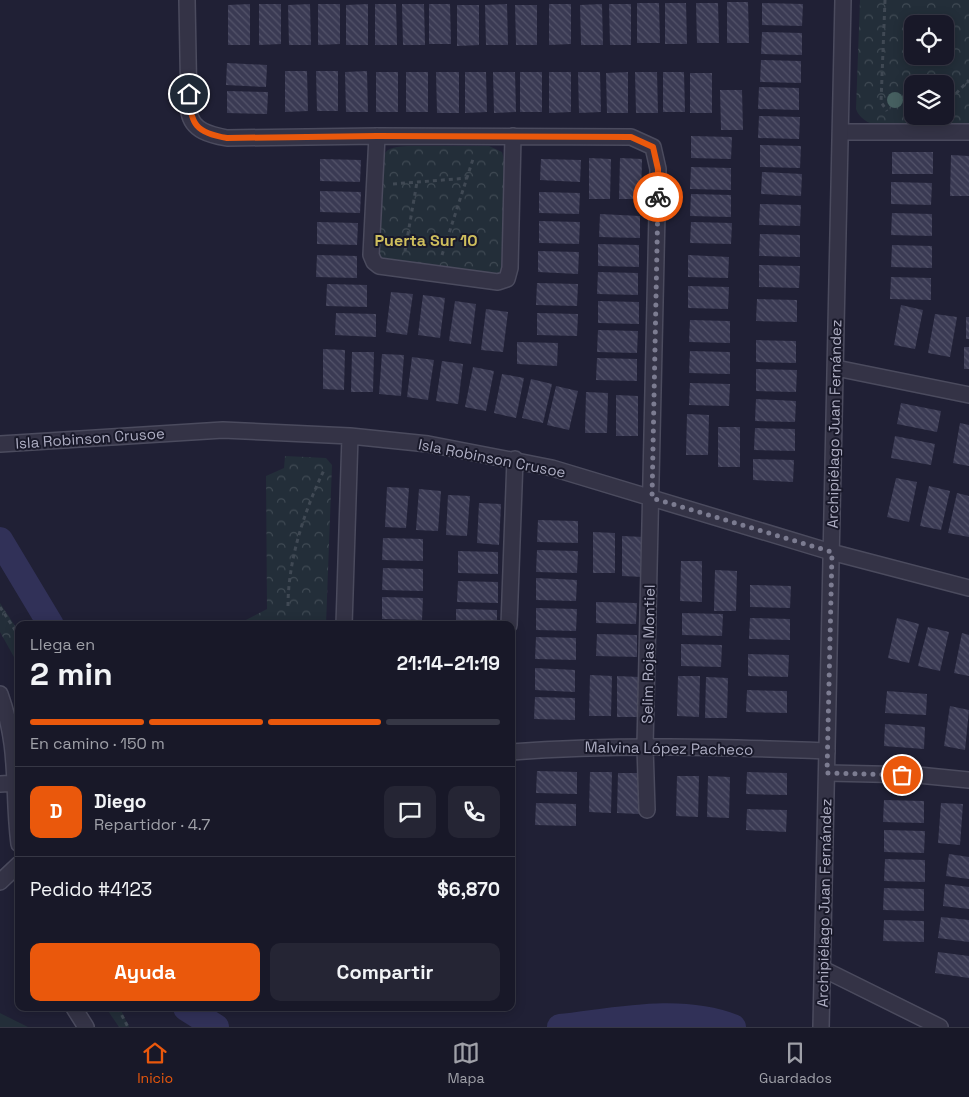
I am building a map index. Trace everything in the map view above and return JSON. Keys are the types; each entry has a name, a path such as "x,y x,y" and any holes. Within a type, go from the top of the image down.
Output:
{"street":[{"path":"187,0 190,112 193,121 203,131 227,138 377,136 513,136 509,275 504,281 498,282 379,266 372,258 377,136"},
{"name":"Archipiélago Juan Fernández","path":"821,1027 843,0"},
{"path":"841,132 969,132"},
{"name":"Selim Rojas Montiel","path":"513,136 631,137 653,147 658,169 645,746 647,810"},
{"path":"836,368 969,394"},
{"name":"Isla Robinson Crusoe","path":"0,444 223,430 350,436 428,444 515,459 561,470 832,552 969,588"},
{"path":"344,621 350,436"},
{"path":"509,621 515,459"},
{"path":"0,694 12,734 15,763"},
{"name":"Malvina López Pacheco","path":"515,752 571,747 645,746 827,751"},
{"path":"827,773 918,775 969,780"},
{"path":"0,784 15,783"},
{"path":"0,882 15,868"},
{"path":"823,969 940,1027"},
{"path":"76,1011 86,1027"}],"path":[{"path":"885,0 881,102 886,110 890,112"},
{"path":"954,96 969,80"},
{"path":"435,273 468,178 479,136"},
{"path":"375,186 468,178"},
{"path":"400,269 417,182"},
{"path":"288,606 290,571 309,505 326,468"},
{"path":"0,607 15,630"},
{"path":"120,1011 128,1027"}],"green space":[{"path":"860,0 969,0 969,125 877,126 864,120 856,109"},
{"path":"408,146 489,146 502,152 505,163 501,272 499,274 383,260 379,253 383,156 390,149"},
{"path":"285,456 326,458 332,465 326,621 244,621 267,609 266,476 284,468"},
{"path":"0,603 15,626 15,659 0,632"},
{"path":"108,1011 121,1011 129,1027 119,1027"},
{"path":"0,1013 28,1027 0,1027"}],"building":[{"path":"727,2 748,2 749,43 727,43"},
{"path":"637,3 659,3 660,43 637,43"},
{"path":"665,3 686,3 687,44 665,44"},
{"path":"696,3 718,3 719,43 697,43"},
{"path":"762,3 803,4 802,26 762,25"},
{"path":"250,4 250,45 228,45 228,5"},
{"path":"259,4 281,4 281,44 259,45"},
{"path":"310,4 311,45 289,45 288,5"},
{"path":"318,4 340,4 340,44 318,45"},
{"path":"368,4 368,45 346,45 346,5"},
{"path":"375,4 396,4 397,45 375,45"},
{"path":"402,4 424,4 425,45 403,45"},
{"path":"429,4 450,4 451,44 429,44"},
{"path":"507,4 508,45 486,45 485,5"},
{"path":"549,4 571,4 571,44 549,45"},
{"path":"602,4 603,45 581,45 580,5"},
{"path":"609,4 631,4 631,45 610,45"},
{"path":"457,5 479,5 479,45 457,46"},
{"path":"515,5 537,5 537,45 516,45"},
{"path":"762,32 802,33 802,55 761,54"},
{"path":"761,60 801,61 801,83 760,82"},
{"path":"227,63 267,65 266,87 226,85"},
{"path":"285,71 307,71 308,111 285,112"},
{"path":"316,71 338,71 338,111 317,111"},
{"path":"367,71 368,112 346,112 345,72"},
{"path":"376,72 398,72 398,112 376,112"},
{"path":"406,72 428,72 428,112 406,112"},
{"path":"436,72 459,72 459,113 437,113"},
{"path":"465,72 486,72 487,112 465,113"},
{"path":"493,72 515,72 516,112 494,113"},
{"path":"520,72 542,72 542,112 520,112"},
{"path":"549,72 571,72 571,112 549,113"},
{"path":"578,72 600,72 601,112 579,113"},
{"path":"628,72 628,113 607,113 606,73"},
{"path":"635,72 657,72 658,113 636,113"},
{"path":"663,72 684,72 685,112 663,112"},
{"path":"690,73 712,73 712,113 690,113"},
{"path":"759,87 799,88 799,110 758,109"},
{"path":"720,90 742,90 743,130 721,130"},
{"path":"227,91 268,92 267,114 227,113"},
{"path":"759,116 800,117 799,139 758,138"},
{"path":"691,136 732,137 731,159 691,158"},
{"path":"760,145 801,146 800,168 760,167"},
{"path":"892,152 933,152 933,174 892,174"},
{"path":"951,155 969,156 969,196 950,196"},
{"path":"589,158 611,159 610,199 589,199"},
{"path":"620,158 642,159 641,199 619,199"},
{"path":"320,159 361,160 360,182 320,181"},
{"path":"541,159 581,160 580,182 540,180"},
{"path":"691,167 731,168 731,190 690,189"},
{"path":"762,172 802,174 801,196 761,194"},
{"path":"891,182 932,183 931,205 891,204"},
{"path":"320,191 361,192 360,213 320,212"},
{"path":"539,192 580,193 579,214 539,213"},
{"path":"691,194 731,195 731,217 690,216"},
{"path":"760,204 801,205 800,226 759,225"},
{"path":"892,213 932,214 932,236 891,235"},
{"path":"600,214 640,216 640,238 599,237"},
{"path":"539,221 580,222 579,244 539,243"},
{"path":"317,222 358,223 357,245 317,244"},
{"path":"691,222 732,223 731,244 690,243"},
{"path":"760,234 800,235 800,257 759,256"},
{"path":"598,244 639,245 639,267 598,266"},
{"path":"892,245 932,246 932,268 891,267"},
{"path":"538,251 579,252 578,274 538,272"},
{"path":"317,255 357,256 357,278 316,277"},
{"path":"688,255 729,257 728,278 688,277"},
{"path":"759,265 800,266 799,288 759,287"},
{"path":"598,272 638,273 638,295 597,294"},
{"path":"891,277 931,278 931,300 890,299"},
{"path":"537,283 578,284 577,306 536,305"},
{"path":"327,284 367,285 367,307 326,306"},
{"path":"688,286 729,287 728,309 688,308"},
{"path":"391,292 413,294 407,335 386,332"},
{"path":"423,295 445,298 440,338 418,335"},
{"path":"757,299 797,300 797,322 756,321"},
{"path":"455,301 476,304 471,344 449,341"},
{"path":"598,301 639,302 639,324 598,323"},
{"path":"901,305 923,310 915,349 894,345"},
{"path":"486,309 508,312 503,352 481,350"},
{"path":"336,313 376,314 376,337 335,335"},
{"path":"537,313 578,314 577,336 537,335"},
{"path":"935,314 957,317 950,357 928,353"},
{"path":"966,317 969,317 969,339 966,339"},
{"path":"690,320 730,321 730,343 689,342"},
{"path":"598,330 638,331 637,353 597,352"},
{"path":"756,340 796,341 796,363 756,362"},
{"path":"517,342 558,343 557,366 517,364"},
{"path":"964,347 969,347 969,369 964,369"},
{"path":"323,349 345,350 344,390 323,389"},
{"path":"690,351 730,352 730,374 689,373"},
{"path":"352,352 374,352 373,392 351,392"},
{"path":"382,354 404,355 401,396 379,394"},
{"path":"412,357 434,360 428,400 407,397"},
{"path":"597,358 637,359 637,381 596,380"},
{"path":"442,361 463,364 458,404 436,401"},
{"path":"473,367 494,371 486,411 465,407"},
{"path":"756,369 797,370 796,392 756,391"},
{"path":"502,374 524,378 516,418 494,413"},
{"path":"531,379 552,384 543,423 522,418"},
{"path":"690,383 730,384 729,406 689,405"},
{"path":"556,386 578,391 569,430 547,425"},
{"path":"586,392 608,393 607,433 585,433"},
{"path":"616,395 638,396 638,436 616,436"},
{"path":"756,399 796,401 795,422 755,421"},
{"path":"901,403 941,411 937,432 897,424"},
{"path":"687,414 709,415 708,455 686,455"},
{"path":"960,423 969,425 969,466 953,463"},
{"path":"718,427 740,427 740,467 718,467"},
{"path":"755,428 795,429 795,451 754,450"},
{"path":"895,436 935,444 931,465 891,458"},
{"path":"753,459 794,460 793,482 753,480"},
{"path":"896,478 917,482 909,522 887,517"},
{"path":"929,486 950,491 941,530 920,526"},
{"path":"387,487 409,488 406,528 385,527"},
{"path":"419,489 441,491 438,531 416,530"},
{"path":"957,493 969,496 969,537 948,533"},
{"path":"448,495 470,496 467,536 446,535"},
{"path":"479,503 501,504 499,545 477,543"},
{"path":"538,520 578,521 578,543 537,542"},
{"path":"593,532 615,533 615,573 593,573"},
{"path":"622,536 644,537 643,577 622,576"},
{"path":"383,538 423,539 423,561 382,560"},
{"path":"537,550 578,551 577,573 536,572"},
{"path":"458,551 498,552 498,574 458,573"},
{"path":"681,561 702,561 702,602 680,601"},
{"path":"383,568 423,569 423,591 382,590"},
{"path":"715,570 737,571 736,611 714,611"},
{"path":"536,578 577,580 576,601 536,600"},
{"path":"458,581 498,582 498,603 457,602"},
{"path":"750,585 791,586 790,608 750,607"},
{"path":"382,597 423,598 422,620 382,619"},
{"path":"596,602 637,603 636,624 596,623"},
{"path":"536,608 577,609 576,631 536,630"},
{"path":"456,609 497,610 497,621 456,621"},
{"path":"682,613 723,614 722,636 682,635"},
{"path":"750,618 790,619 790,640 749,639"},
{"path":"897,618 919,624 909,663 888,658"},
{"path":"928,627 949,632 940,671 918,666"},
{"path":"962,633 969,635 969,676 954,673"},
{"path":"597,634 637,635 637,657 596,656"},
{"path":"536,637 576,638 576,660 535,659"},
{"path":"681,644 722,645 721,667 681,666"},
{"path":"748,654 789,655 788,677 748,676"},
{"path":"535,668 575,670 575,692 535,690"},
{"path":"590,675 612,676 611,716 589,716"},
{"path":"617,676 639,677 639,717 617,717"},
{"path":"678,676 700,676 699,717 677,716"},
{"path":"706,677 728,678 727,718 705,718"},
{"path":"747,690 787,691 787,713 746,712"},
{"path":"887,691 927,694 926,715 885,713"},
{"path":"535,697 575,698 575,720 534,719"},
{"path":"950,706 969,710 965,750 944,746"},
{"path":"885,724 925,727 924,749 884,746"},
{"path":"537,771 577,772 577,794 536,793"},
{"path":"590,772 612,772 611,813 589,812"},
{"path":"747,772 787,773 787,795 746,794"},
{"path":"618,773 640,773 639,814 617,813"},
{"path":"677,776 699,776 698,817 676,816"},
{"path":"708,776 730,777 729,818 707,817"},
{"path":"884,800 924,801 924,823 883,822"},
{"path":"536,803 576,804 576,826 535,825"},
{"path":"941,803 963,804 960,845 938,843"},
{"path":"747,809 787,810 786,832 746,830"},
{"path":"884,830 925,831 924,853 884,852"},
{"path":"949,854 969,857 969,879 946,876"},
{"path":"885,859 925,860 925,882 884,881"},
{"path":"945,884 969,887 969,909 943,906"},
{"path":"884,888 924,889 924,911 883,910"},
{"path":"941,917 969,920 969,942 938,938"},
{"path":"884,920 924,921 924,942 883,941"},
{"path":"938,952 969,956 969,978 935,973"}],"waterway":[{"path":"0,540 49,621"},
{"path":"191,1011 216,1027"},
{"path":"560,1027 669,1016 691,1017 733,1027"}],"way so far":[{"path":"658,197 652,498 832,552 827,773 902,775"}],"district":[{"name":"Puerta Sur 10","path":"426,240"}],"route":[{"path":"189,94 190,117 197,127 208,134 227,138 377,136 631,137 653,147 658,169 658,197"}]}
